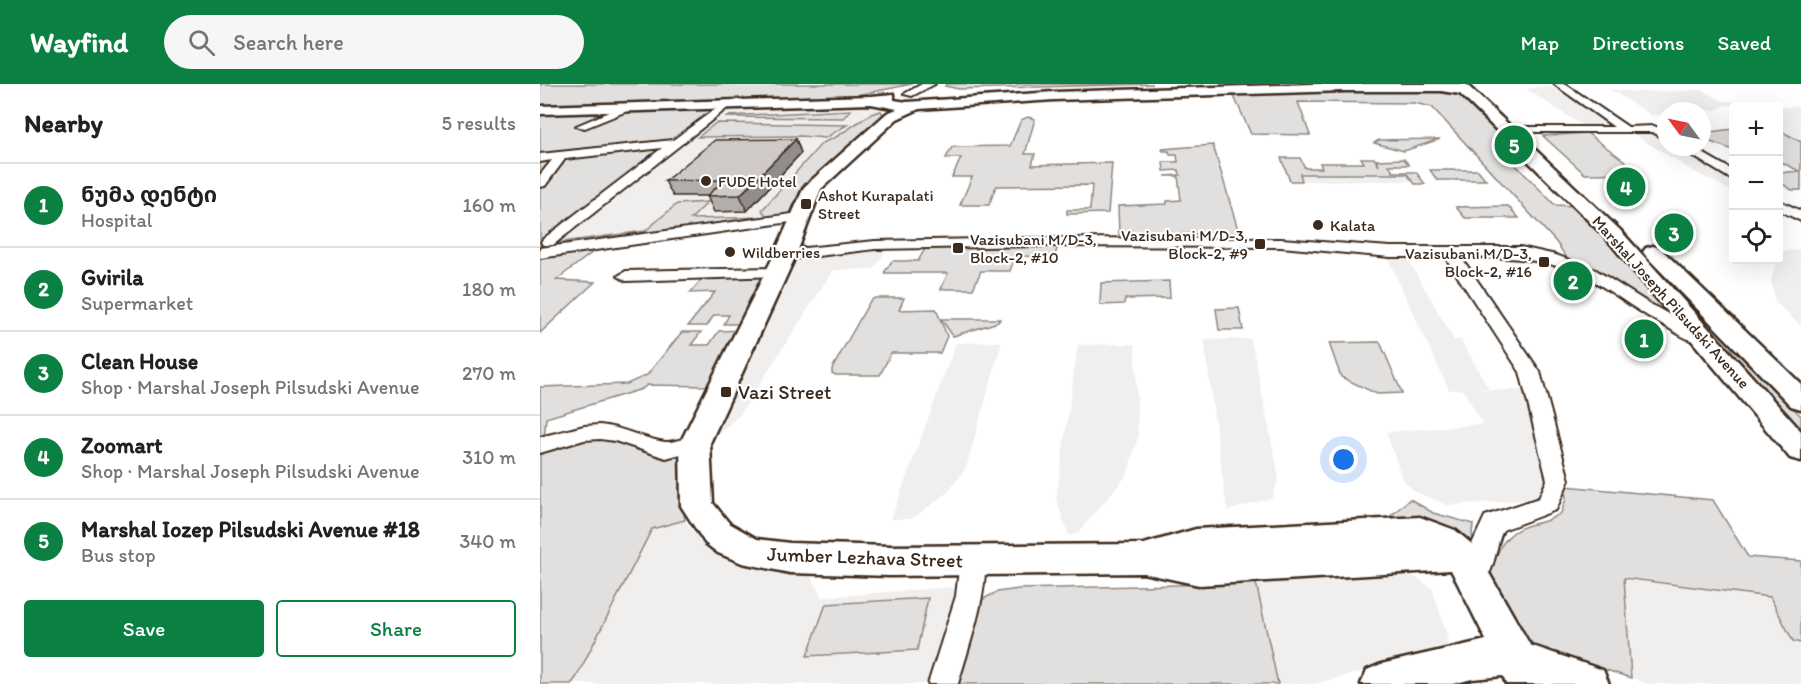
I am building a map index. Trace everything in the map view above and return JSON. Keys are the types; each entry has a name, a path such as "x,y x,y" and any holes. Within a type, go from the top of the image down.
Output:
{"street":[{"path":"540,110 1286,84"},
{"path":"913,98 1054,96 1367,84"},
{"path":"1559,84 1626,129"},
{"path":"1338,86 1465,86"},
{"name":"Marshal Joseph Pilsudski Avenue","path":"1465,86 1605,206 1801,400"},
{"name":"Jumber Lezhava Street","path":"913,98 813,187 780,264 695,443 697,506 717,533 746,550 790,558 973,560 1143,558 1199,570 1465,562"},
{"path":"544,247 726,104"},
{"path":"581,126 628,106"},
{"path":"1515,130 1657,131"},
{"name":"Marshal Joseph Pilsudski Avenue","path":"1515,130 1613,234 1801,450"},
{"path":"540,158 675,143"},
{"path":"540,183 562,155"},
{"path":"1699,156 1729,174"},
{"path":"1783,206 1801,217"},
{"path":"544,247 799,217"},
{"path":"626,276 780,264 875,245 1043,242 1281,243 1390,252 1520,252 1555,260 1596,276 1639,305 1705,340 1743,341"},
{"path":"1450,252 1530,372 1558,480 1548,504 1494,523 1482,548 1481,564 1465,562"},
{"path":"540,445 584,433 600,432 617,434 666,450 695,443"},
{"path":"943,684 969,596 973,560"},
{"path":"1465,562 1521,671"},
{"path":"1381,684 1472,660 1589,684"}],"shaded area":[{"path":"540,84 912,84 853,96 540,108"},
{"path":"947,84 1153,84 959,89 945,86"},
{"path":"1546,86 1554,88 1608,122 1605,127 1586,128 1526,89"},
{"path":"1432,89 1460,94 1510,142 1502,151 1555,205 1576,206 1617,246 1671,313 1664,314 1592,268 1567,258 1556,242 1432,107 1414,103 1298,102 1310,135 1251,134 1233,94"},
{"path":"1609,89 1635,92 1702,90 1724,101 1741,102 1729,102 1729,105 1711,110 1711,102 1657,102 1657,115 1651,115"},
{"path":"878,103 887,115 795,214 540,249 727,107"},
{"path":"1801,106 1801,142 1783,132 1783,107"},
{"path":"727,107 701,125 540,247 540,111"},
{"path":"851,110 843,118 725,117 727,116"},
{"path":"881,111 884,117 819,175 808,181 789,216 541,248 547,244 645,231 677,204 708,202 691,219 767,217 762,210 822,143 836,137 871,114"},
{"path":"1028,117 1035,119 1025,154 1035,154 1032,165 1112,163 1108,213 1067,214 1067,210 1090,210 1092,185 996,186 989,205 960,205 972,177 952,177 961,158 946,158 952,147 1010,146 1021,120"},
{"path":"716,123 847,125 825,138 801,136 698,137"},
{"path":"1729,130 1729,149 1711,142 1711,132"},
{"path":"1630,132 1657,134 1657,149"},
{"path":"1783,132 1801,142 1801,190 1792,190 1783,184 1783,173 1799,171 1783,163"},
{"path":"1587,133 1641,173 1585,174 1543,136"},
{"path":"1440,139 1404,151 1374,143 1379,140"},
{"path":"1213,145 1239,233 1119,235 1118,206 1167,204 1167,201 1181,200 1178,176 1165,176 1180,175 1179,170 1164,171 1163,162 1178,162 1177,155 1170,155 1169,151 1162,149"},
{"path":"1669,156 1694,156 1729,178 1729,190"},
{"path":"1281,158 1300,158 1305,168 1322,168 1320,163 1364,163 1361,158 1374,158 1379,166 1377,160 1404,159 1409,165 1389,165 1393,172 1416,172 1425,184 1415,184 1407,174 1300,174 1302,181 1290,181"},
{"path":"1430,170 1478,170 1486,180 1437,180"},
{"path":"1299,174 1407,174 1412,181 1302,181"},
{"path":"1508,206 1519,218 1465,218 1456,207"},
{"path":"601,246 556,280 595,282 540,333 540,256"},
{"path":"888,247 874,269 833,270 740,415 715,436 701,439 788,267 812,256"},
{"path":"926,247 1058,247 1054,257 1015,256 1010,271 981,271 973,289 941,289 948,273 884,273 892,261 918,261"},
{"path":"1801,250 1801,326 1775,302 1771,280 1775,264 1783,264 1783,251"},
{"path":"1388,259 1408,259 1454,340 1461,340 1489,389 1470,390 1529,390 1547,499 1447,505 1416,492 1403,480 1386,432 1483,424 1463,390 1449,390"},
{"path":"767,277 743,324 724,324 729,315 714,315 707,326 688,326 715,292 690,293 702,279"},
{"path":"1169,281 1170,298 1125,299 1124,304 1100,305 1101,283"},
{"path":"875,298 904,298 899,310 936,309 947,336 940,353 891,353 880,375 836,375 832,373 832,369 870,301"},
{"path":"1239,308 1243,330 1219,330 1216,309"},
{"path":"941,319 1000,319 998,322 953,336"},
{"path":"742,330 711,386 647,385 642,389 546,418 544,440 540,441 540,387 627,384 647,375 682,332 701,332 691,345 709,345 719,331"},
{"path":"1251,339 1279,478 1272,498 1227,511 1204,340"},
{"path":"1002,342 966,468 948,492 912,519 891,519 956,343"},
{"path":"1380,342 1402,393 1377,394 1341,377 1329,343"},
{"path":"1135,344 1138,437 1127,475 1077,534 1069,536 1056,498 1078,345"},
{"path":"1727,349 1735,349 1801,416 1801,434"},
{"path":"592,438 616,439 643,451 673,453 684,460 681,495 685,520 652,529 571,684 540,684 540,451"},
{"path":"1565,486 1713,500 1748,557 1801,561 1801,643 1793,641 1770,597 1624,578 1631,678 1543,650 1519,634 1489,580 1497,553 1512,533 1561,513 1566,499"},
{"path":"1410,499 1433,513 1473,524 1472,534 1475,548 1386,520"},
{"path":"685,520 706,548 721,555 807,570 822,597 951,587 958,593 936,684 571,684 652,529"},
{"path":"1410,574 1432,588 1448,638 1446,651 1313,684 1278,684 1256,583"},
{"path":"1623,578 1770,597 1793,641 1801,643 1801,684 1648,684 1631,678"},
{"path":"1256,583 1278,684 952,684 981,600 997,592 1019,589"},
{"path":"928,598 917,650 807,656 826,604"}],"building":[{"path":"796,139 740,195 707,196 724,180 665,181 715,140"}],"place":[{"name":"Marshal Iozep Pilsudski Avenue #18","path":"1514,145"},
{"name":"FUDE Hotel","path":"706,181"},
{"name":"Zoomart","path":"1626,187"},
{"name":"Ashot Kurapalati Street","path":"806,204"},
{"name":"Kalata","path":"1318,225"},
{"name":"Clean House","path":"1674,233"},
{"name":"Vazisubani M/D-3, Block-2, #9","path":"1260,244"},
{"name":"Vazisubani M/D-3, Block-2, #10","path":"958,248"},
{"name":"Wildberries","path":"730,252"},
{"name":"Vazisubani M/D-3, Block-2, #16","path":"1544,262"},
{"name":"Gvirila","path":"1573,281"},
{"name":"ნუმა დენტი","path":"1644,339"},
{"name":"Vazi Street","path":"726,392"}]}
